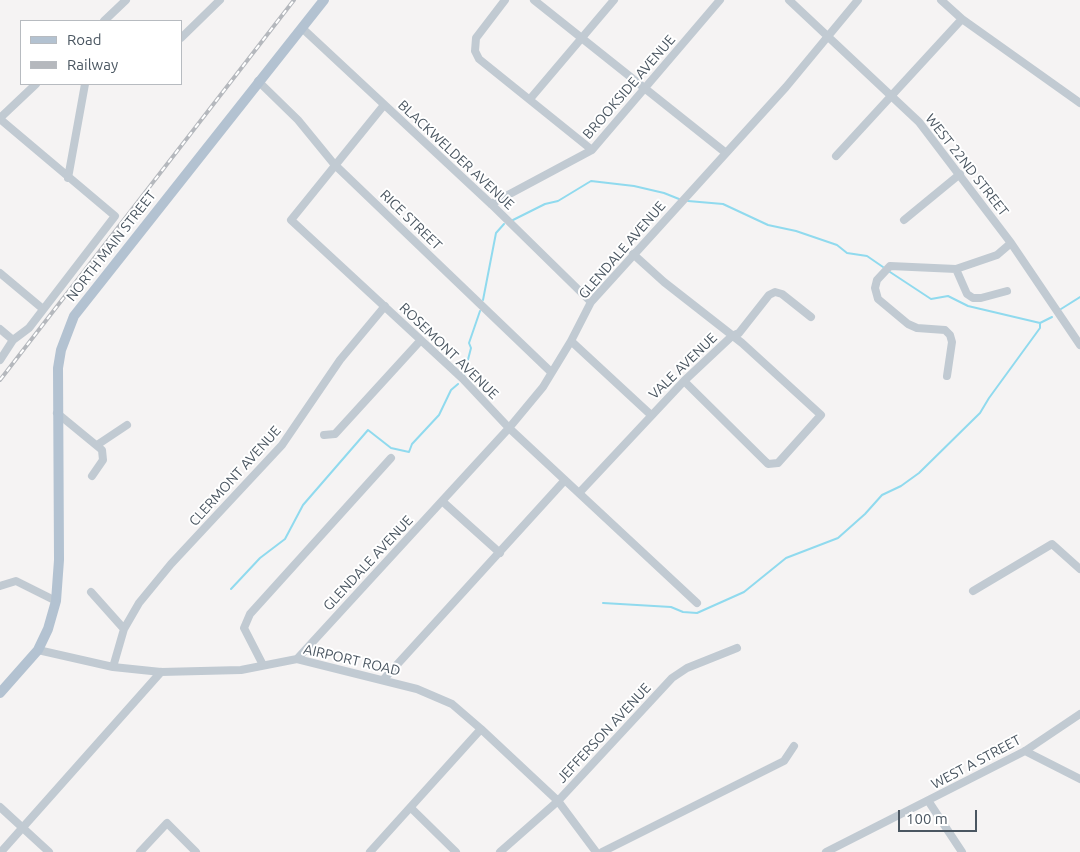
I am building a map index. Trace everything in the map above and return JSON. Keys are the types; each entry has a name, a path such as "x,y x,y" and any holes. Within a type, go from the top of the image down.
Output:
{"main road":[{"name":"NORTH MAIN STREET","path":"0,693 38,650 48,629 56,601 59,560 58,368 61,350 74,316 324,0"}],"street":[{"path":"107,19 126,0"},
{"path":"182,37 221,0"},
{"path":"505,0 476,38 475,51 479,59 592,150"},
{"path":"534,0 726,154"},
{"path":"530,99 614,0"},
{"name":"BROOKSIDE AVENUE","path":"491,204 592,150 720,0"},
{"name":"WEST 22ND STREET","path":"789,0 919,122 1011,244 1080,345"},
{"name":"GLENDALE AVENUE","path":"297,659 509,428 543,387 571,341 590,302 726,154 858,0"},
{"path":"941,0 962,19 1080,103"},
{"path":"836,156 962,19"},
{"name":"BLACKWELDER AVENUE","path":"302,28 491,204 590,302"},
{"name":"RICE STREET","path":"258,82 298,120 334,164 551,372"},
{"path":"0,360 13,340 28,328 115,216 68,178 0,118 35,85"},
{"path":"68,178 85,85"},
{"name":"ROSEMONT AVENUE","path":"384,104 291,220 463,379 509,428 580,492 697,603"},
{"path":"904,220 960,174"},
{"path":"947,376 952,342 946,330 917,328 908,324 878,299 875,288 877,280 890,266 956,269 996,254 1011,244"},
{"path":"634,254 782,378 821,415 778,464 768,464 684,381"},
{"path":"956,269 967,294 973,298 981,298 1007,291"},
{"path":"0,273 43,309"},
{"name":"VALE AVENUE","path":"580,492 684,381 732,336 739,333 769,295 775,292 810,317"},
{"name":"CLERMONT AVENUE","path":"113,667 124,630 148,592 282,445 340,360 385,306"},
{"path":"0,329 13,340"},
{"path":"324,435 335,434 420,341"},
{"path":"571,341 651,415"},
{"path":"57,413 102,450 104,455 92,476"},
{"path":"96,445 127,425"},
{"path":"263,665 244,628 250,614 391,458"},
{"path":"383,680 565,480"},
{"path":"442,501 500,553"},
{"path":"973,592 1052,544 1080,569"},
{"path":"0,586 16,581 56,601"},
{"path":"91,592 124,630"},
{"name":"JEFFERSON AVENUE","path":"500,852 558,801 672,678 687,668 737,648"},
{"name":"AIRPORT ROAD","path":"38,650 113,667 162,672 241,670 297,659 417,689 452,704 482,729 558,801 596,852"},
{"path":"1,852 162,672"},
{"name":"WEST A STREET","path":"826,852 929,802 1025,751 1080,714"},
{"path":"370,852 482,729"},
{"path":"602,852 784,761 794,746"},
{"path":"1025,751 1080,779"},
{"path":"929,802 962,852"},
{"path":"0,807 49,852"},
{"path":"410,808 456,852"},
{"path":"140,852 167,823 196,852"}],"waterway":[{"path":"513,220 545,204 558,201 591,181 634,186 664,193 679,199"},
{"path":"688,201 723,204 768,225 796,231 837,245 847,253 867,256 883,267"},
{"path":"483,300 496,233 504,224"},
{"path":"890,272 931,299 948,296 968,306 1040,323 1052,317"},
{"path":"1061,309 1080,297"},
{"path":"464,375 471,348 469,343 480,311"},
{"path":"603,603 671,607 683,612 697,613 744,592 786,558 838,538 865,514 882,495 901,486 919,473 980,413 1040,328 1040,323"},
{"path":"231,589 260,558 285,539 303,505 368,430 391,448 409,452 412,444 439,415 451,390 458,384"}],"railway":[{"path":"0,380 294,0"}]}
